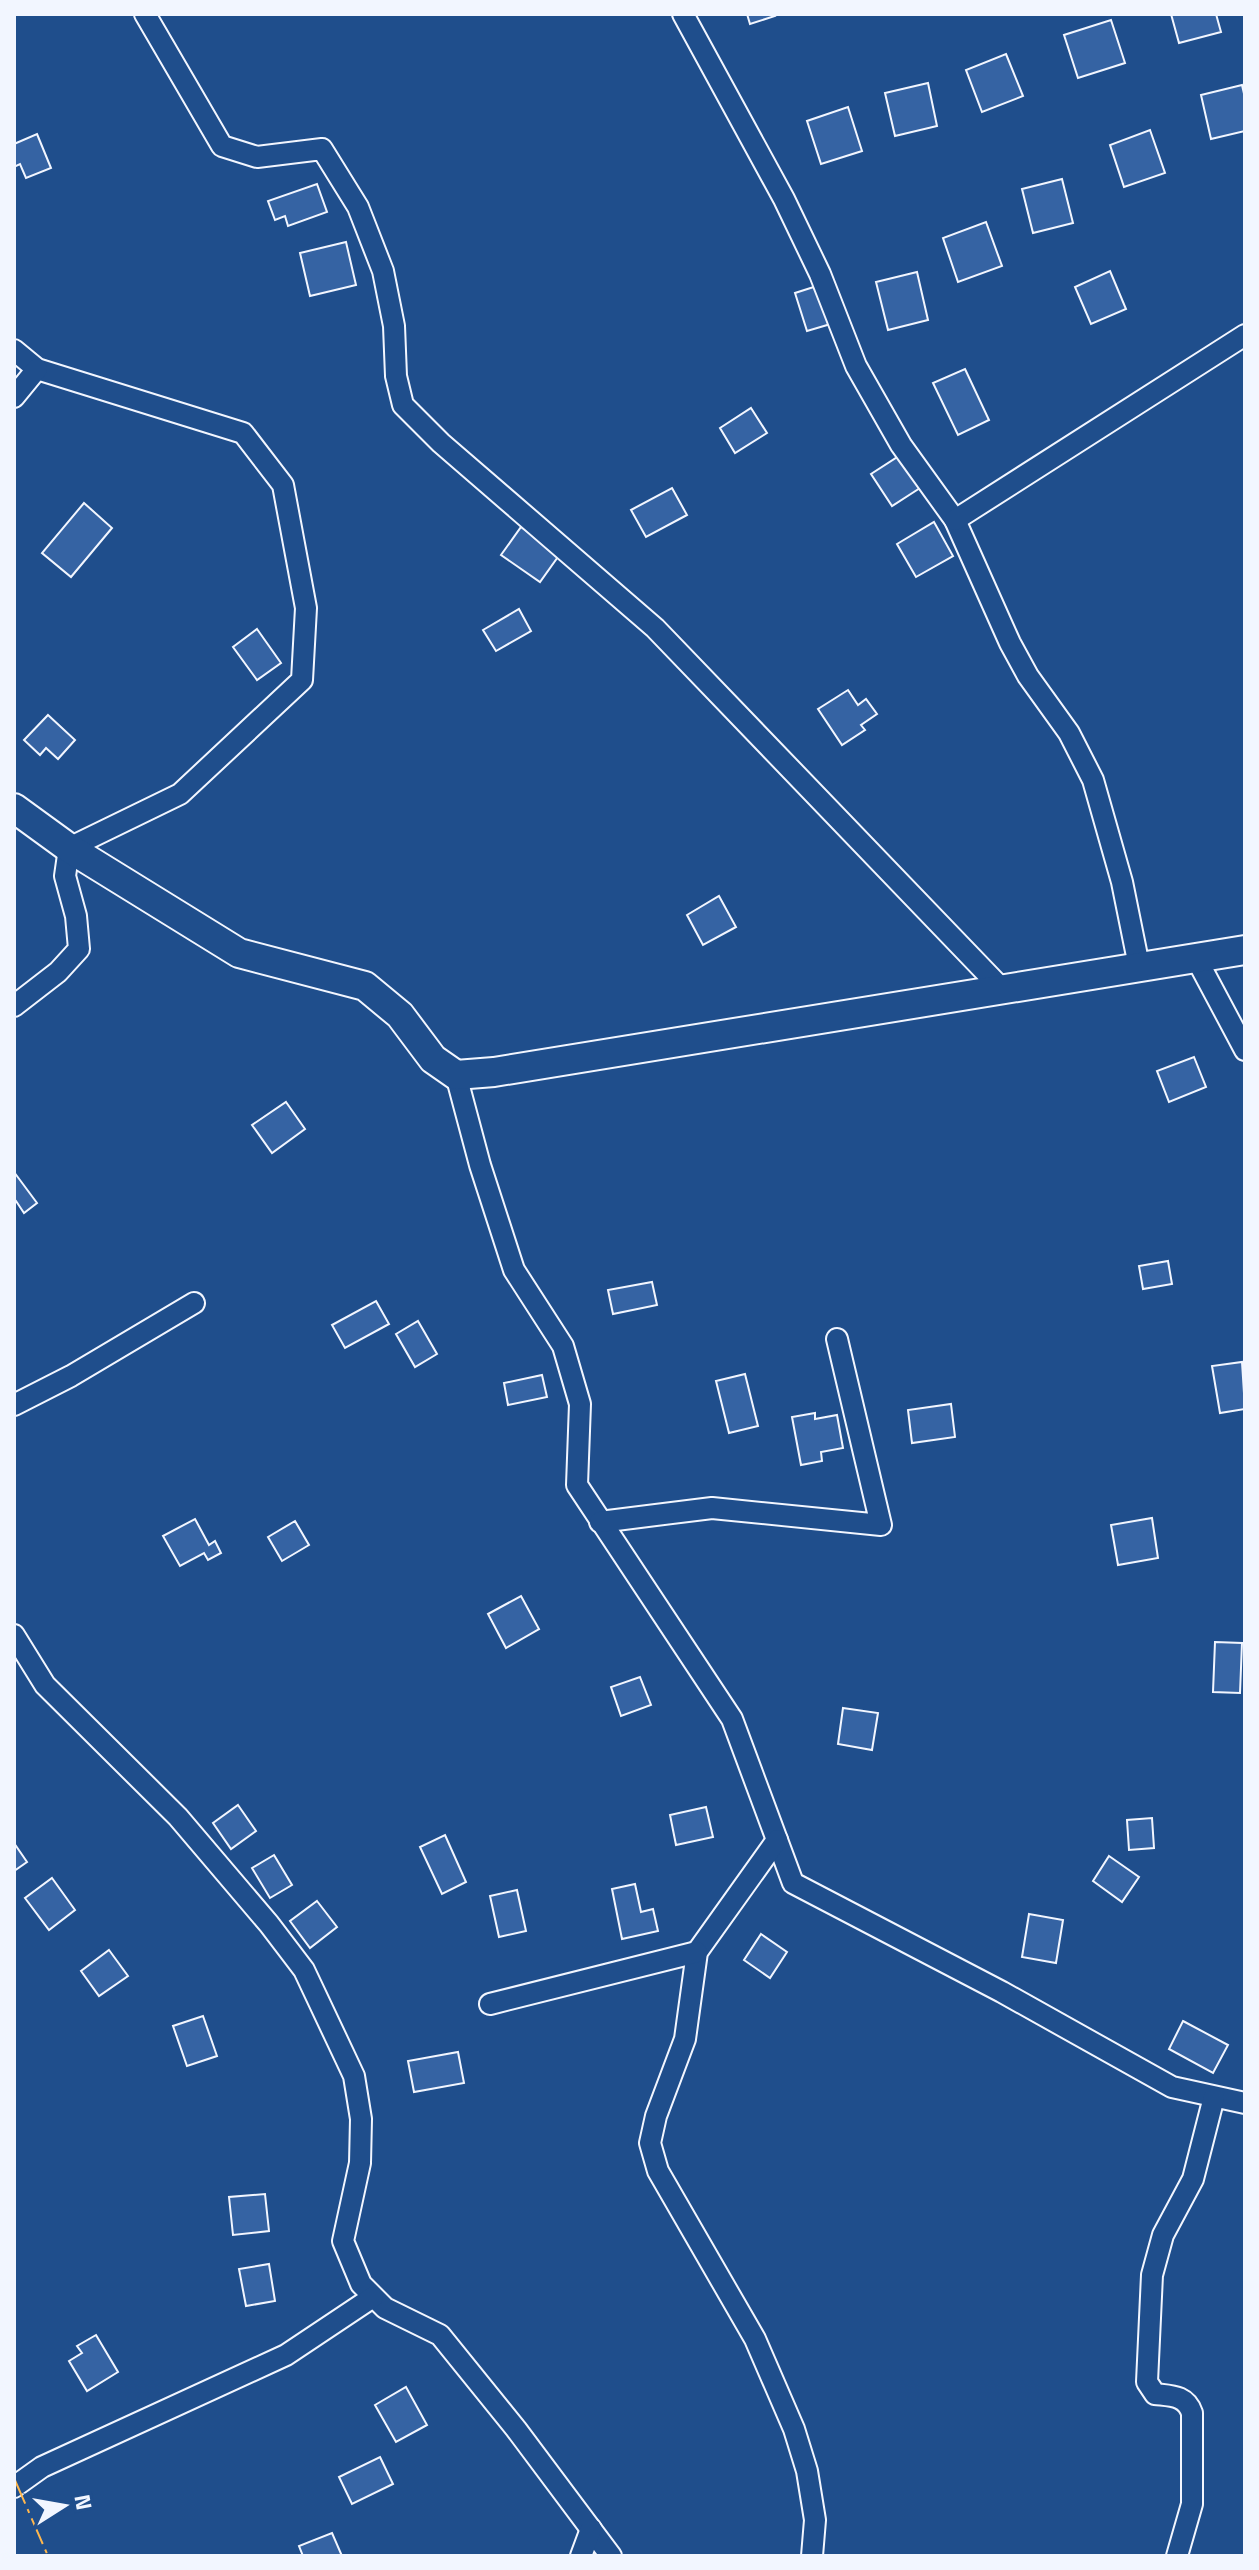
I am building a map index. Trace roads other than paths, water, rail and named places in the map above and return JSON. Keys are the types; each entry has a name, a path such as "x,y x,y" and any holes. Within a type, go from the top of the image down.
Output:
{"street":[{"path":"145,14 222,146 257,157 322,149 358,207 383,271 394,326 396,376 403,405 441,443 655,628 1001,988"},
{"path":"683,14 784,199 820,274 856,366 901,445 955,520 1010,643 1028,676 1069,733 1093,780 1122,882 1139,966"},
{"path":"955,520 1245,335"},
{"path":"14,350 37,369 243,433 283,485 306,608 302,680 180,794 69,848"},
{"path":"14,397 37,369"},
{"path":"14,808 69,848 239,953 365,986 400,1015 433,1059 456,1075 494,1072 1245,950"},
{"path":"14,1006 58,972 79,949 76,916 65,876 69,848"},
{"path":"1196,958 1245,1050"},
{"path":"456,1075 480,1165 514,1270 563,1346 580,1404 577,1485 732,1719 793,1883 1002,1992 1172,2087 1245,2103"},
{"path":"14,1405 71,1376 194,1303"},
{"path":"600,1522 712,1508 881,1525 837,1339"},
{"path":"14,1635 45,1685 178,1817 304,1970 354,2076 361,2119 360,2163 343,2241 361,2284 385,2308 440,2335 611,2556"},
{"path":"777,1840 697,1952 685,2039 656,2116 650,2143 658,2171 755,2339 794,2429 807,2471 815,2520 812,2556"},
{"path":"490,2004 697,1952"},
{"path":"1177,2556 1192,2504 1192,2413 1186,2401 1155,2394 1147,2382 1152,2275 1163,2235 1193,2179 1214,2097"},
{"path":"14,2487 42,2467 286,2355 373,2297"},
{"path":"581,2556 591,2529"}]}
